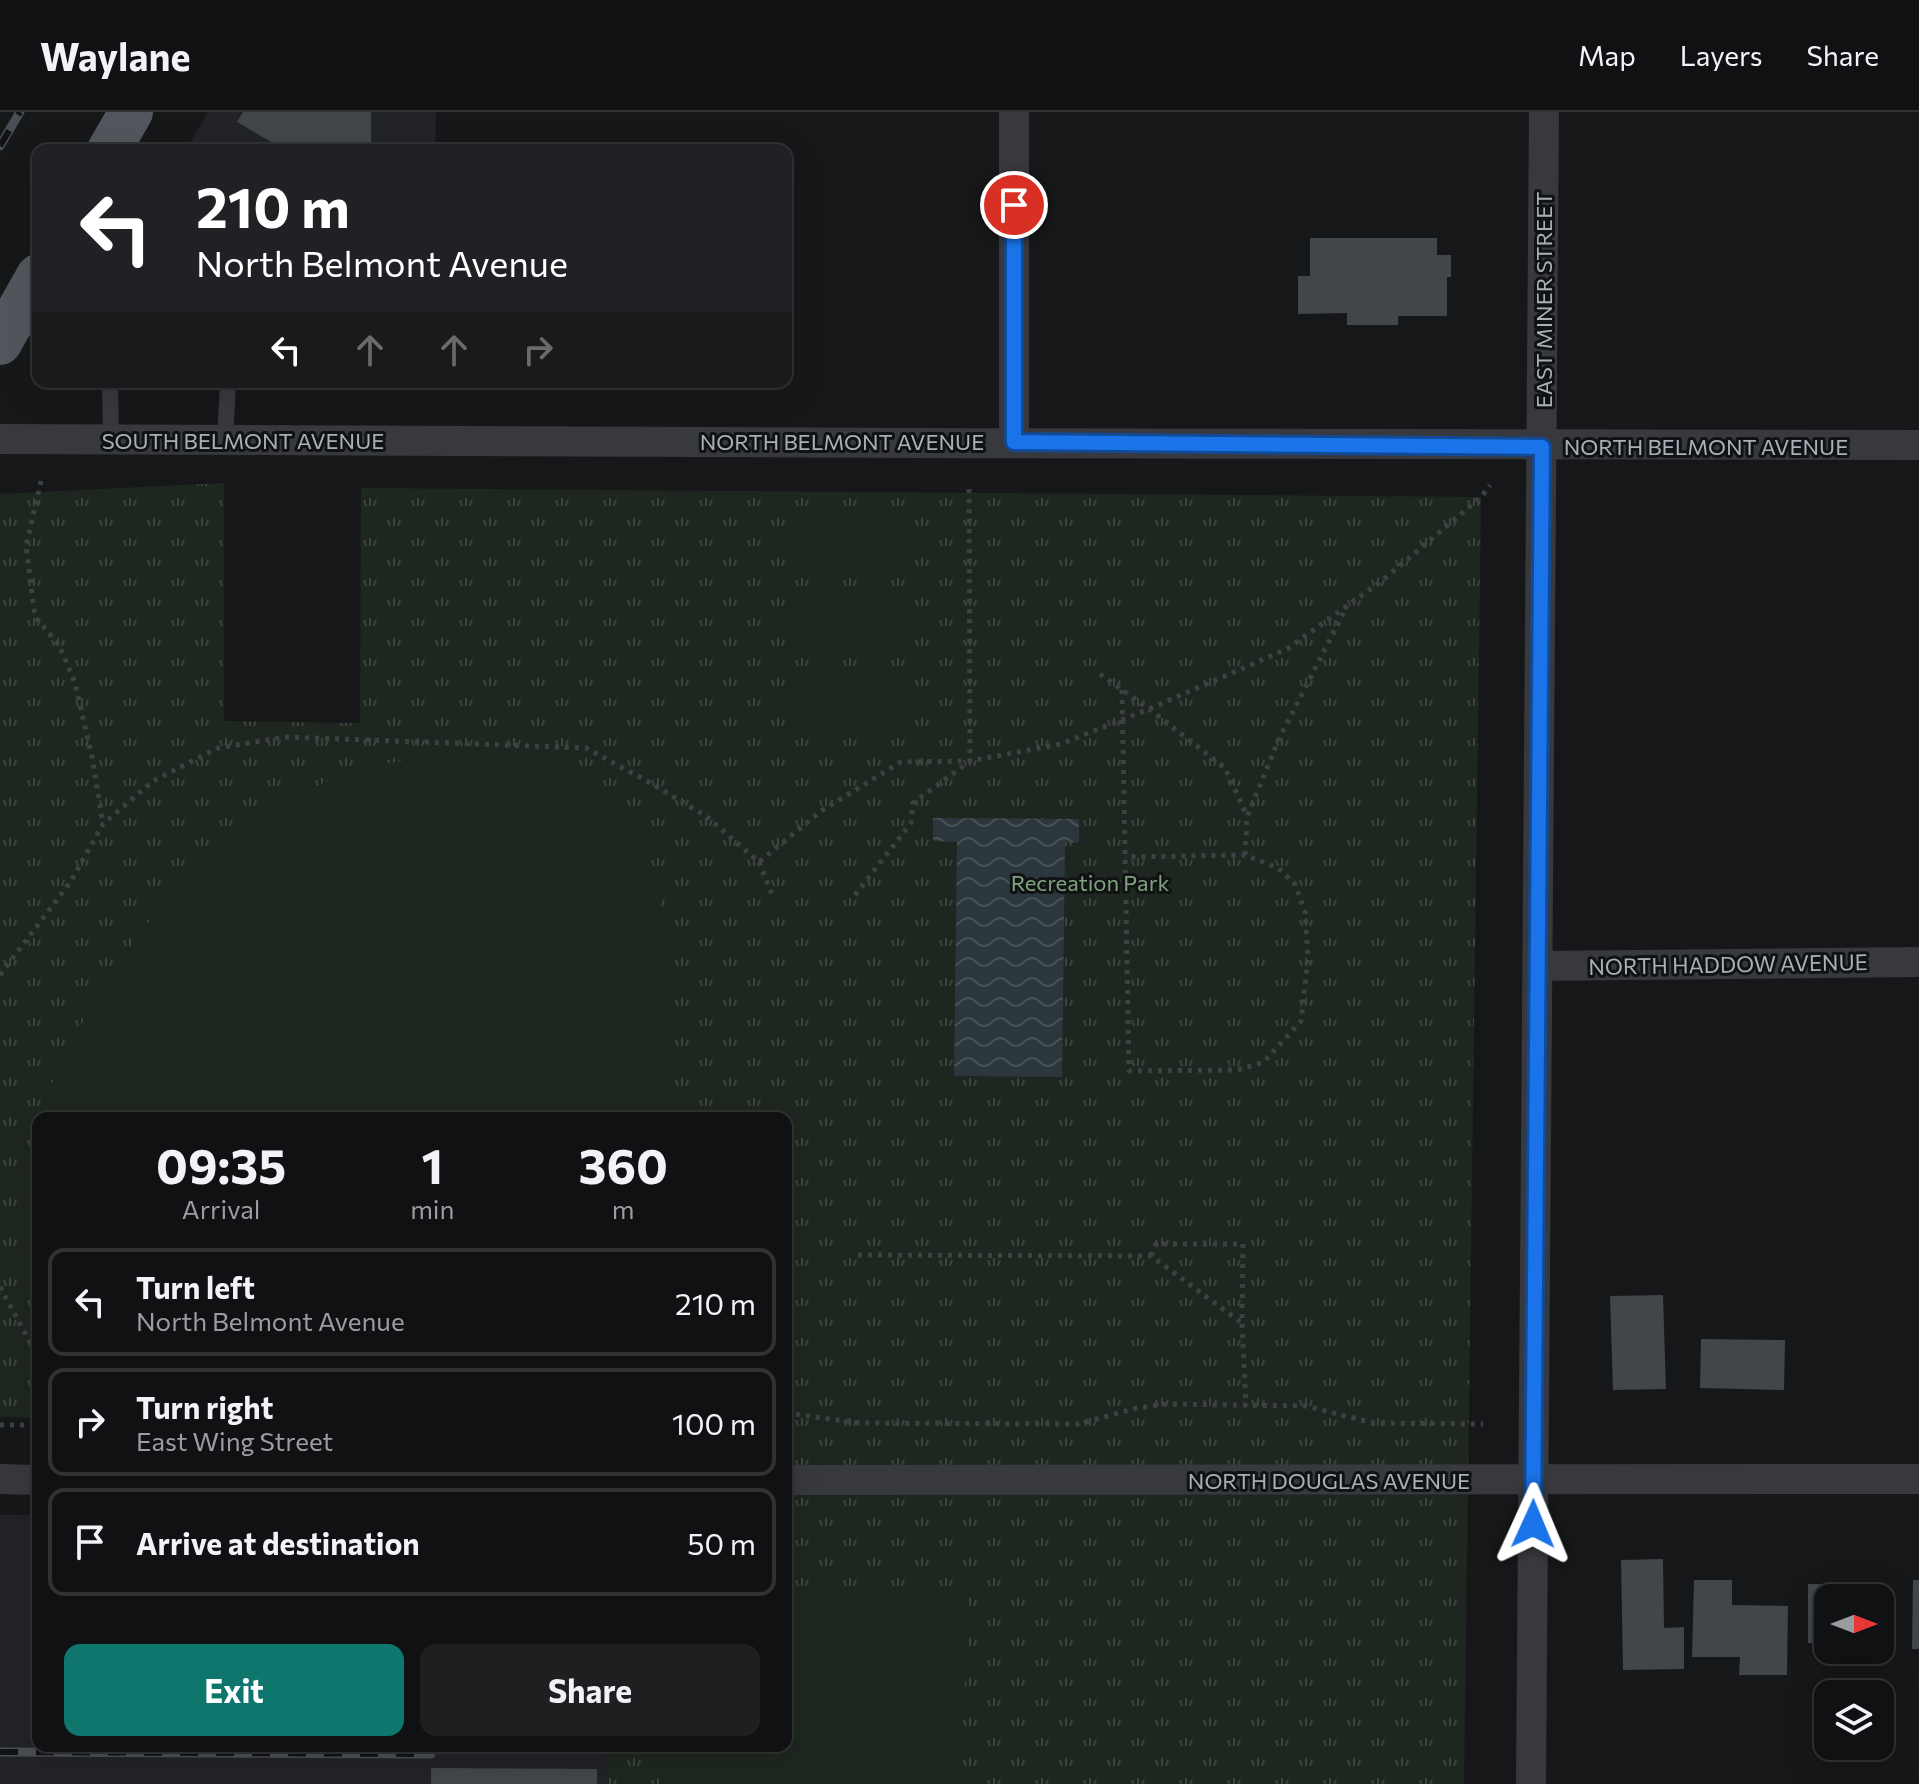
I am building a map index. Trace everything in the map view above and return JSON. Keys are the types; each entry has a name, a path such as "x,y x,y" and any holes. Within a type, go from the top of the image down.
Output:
{"main road":[{"path":"112,144 131,112"},
{"path":"0,343 32,287"}],"street":[{"path":"1014,112 1014,442"},
{"name":"EAST MINER STREET","path":"1531,1784 1544,112"},
{"name":"SOUTH BELMONT AVENUE","path":"0,439 486,440"},
{"name":"NORTH BELMONT AVENUE","path":"486,440 1542,447 1919,445"},
{"name":"NORTH HADDOW AVENUE","path":"1538,966 1919,962"},
{"path":"0,1479 32,1480"},
{"name":"NORTH DOUGLAS AVENUE","path":"792,1480 1919,1479"}],"lane":[{"path":"110,388 111,440"},
{"path":"225,440 228,388"}],"path":[{"path":"41,481 26,546 35,617 59,645 75,683 103,824"},
{"path":"969,484 970,761"},
{"path":"759,862 821,811 901,762 970,761 1061,744 1287,649 1383,580 1481,497 1490,485"},
{"path":"1245,855 1247,817 1279,739 1347,605"},
{"path":"1100,674 1225,768 1247,817"},
{"path":"1122,690 1123,719 1125,857 1129,1071 1237,1070 1264,1062 1301,1021 1308,957 1305,912 1295,884 1278,868 1245,855 1125,857"},
{"path":"0,975 71,881 103,824 153,781 218,748 285,737 586,748 706,816 759,862 773,897"},
{"path":"855,895 911,823 913,803 970,761"},
{"path":"1151,1256 1156,1244 1243,1244 1242,1323 1246,1406"},
{"path":"858,1255 1151,1256 1242,1323"},
{"path":"0,1287 32,1346"},
{"path":"792,1414 860,1423 1078,1424 1137,1408 1166,1404 1306,1406 1373,1423 1483,1424"},
{"path":"0,1425 32,1425"}],"shaded area":[{"path":"208,112 436,112 435,144 189,144"},
{"path":"0,1515 32,1515 32,1752 608,1752 607,1784 0,1784"}],"green space":[{"name":"Recreation Park","path":"224,483 224,721 360,723 361,488 1481,497 1464,1784 607,1784 608,1752 792,1752 792,1112 32,1112 32,1418 0,1417 0,494"},
{"path":"791,517 915,518 915,576 791,574"},
{"path":"791,592 915,594 914,651 790,650"},
{"path":"790,668 914,670 913,727 789,726"},
{"path":"460,751 549,758 630,809 657,880 673,1000 668,1112 43,1112 53,1081 97,993 147,924 246,821 350,770"},
{"path":"32,1146 32,1271 21,1252 23,1173"},
{"path":"969,1587 961,1768 952,1784 659,1784 659,1752 792,1752 792,1589"}],"water":[{"path":"933,818 1079,819 1079,842 1065,843 1062,1077 954,1076 957,842 933,841"}],"building":[{"path":"243,112 371,112 371,143 275,144 237,122"},
{"path":"1310,238 1437,238 1437,255 1451,255 1451,277 1447,277 1447,316 1398,316 1398,325 1347,325 1347,313 1298,314 1298,276 1310,276"},
{"path":"1663,1295 1666,1389 1613,1390 1610,1296"},
{"path":"1701,1339 1785,1340 1784,1390 1700,1388"},
{"path":"1663,1559 1664,1628 1684,1627 1684,1669 1623,1670 1621,1560"},
{"path":"1694,1580 1732,1580 1732,1605 1788,1606 1787,1675 1739,1675 1740,1657 1692,1657"},
{"path":"1913,1580 1919,1580 1919,1649 1912,1649"},
{"path":"1808,1584 1814,1584 1814,1643 1808,1643"},
{"path":"431,1768 597,1769 597,1784 431,1784"}],"railway":[{"path":"0,146 20,112"},
{"path":"0,1752 431,1754"}],"route":[{"path":"1014,205 1014,442 1542,447 1533,1524"}]}
